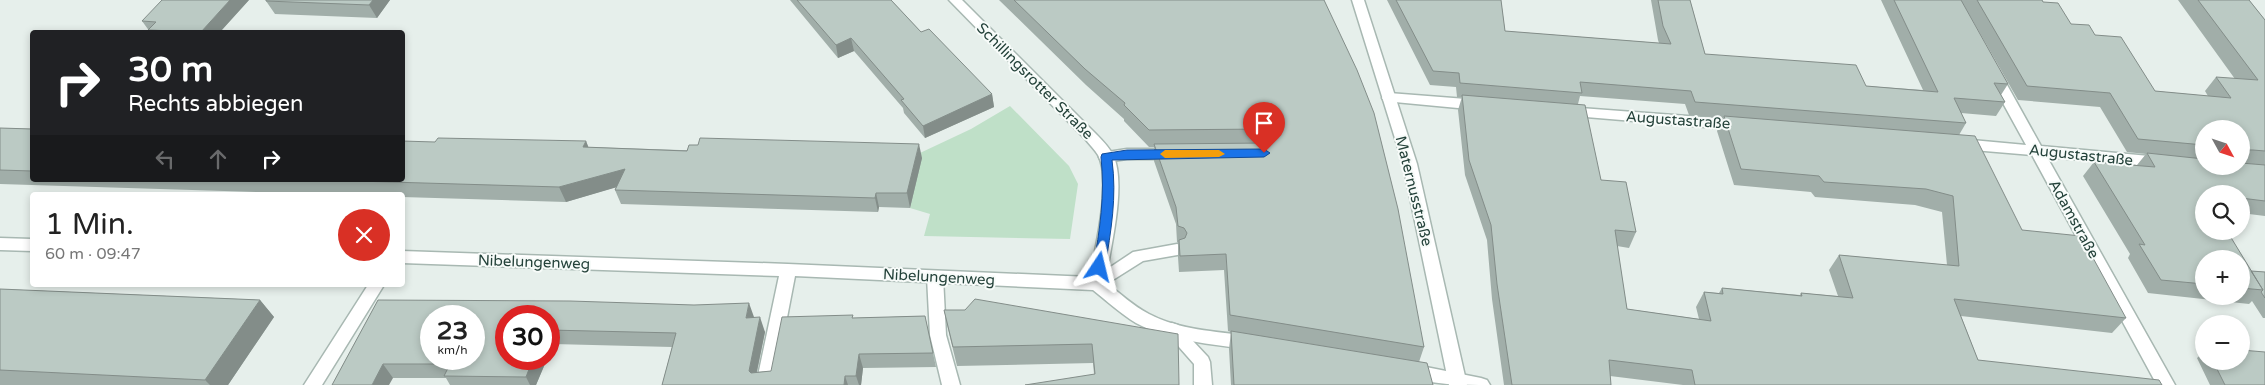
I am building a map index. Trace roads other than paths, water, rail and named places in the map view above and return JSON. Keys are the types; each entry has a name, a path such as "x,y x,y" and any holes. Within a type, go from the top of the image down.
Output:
{"street":[{"name":"Schillingsrotter Straße","path":"955,0 1091,137 1106,157"},
{"name":"Maternusstraße","path":"1358,0 1415,185 1458,382"},
{"name":"Adamstraße","path":"1986,58 2166,385"},
{"path":"1389,98 1497,107"},
{"name":"Augustastraße","path":"1556,111 1753,126"},
{"name":"Augustastraße","path":"1948,143 2176,164"},
{"path":"1096,284 1108,217 1109,182 1106,157 1127,154 1186,154"},
{"path":"0,244 30,245"},
{"path":"1096,284 1139,256 1177,250"},
{"name":"Nibelungenweg","path":"405,257 788,270 1096,284"},
{"path":"765,385 788,270"},
{"path":"935,277 938,335 951,385"},
{"path":"1096,284 1134,313 1151,323 1172,330 1260,345"},
{"path":"313,385 375,287"},
{"path":"1172,330 1202,362 1203,385"},
{"path":"1398,368 1458,382 1481,385"}]}
